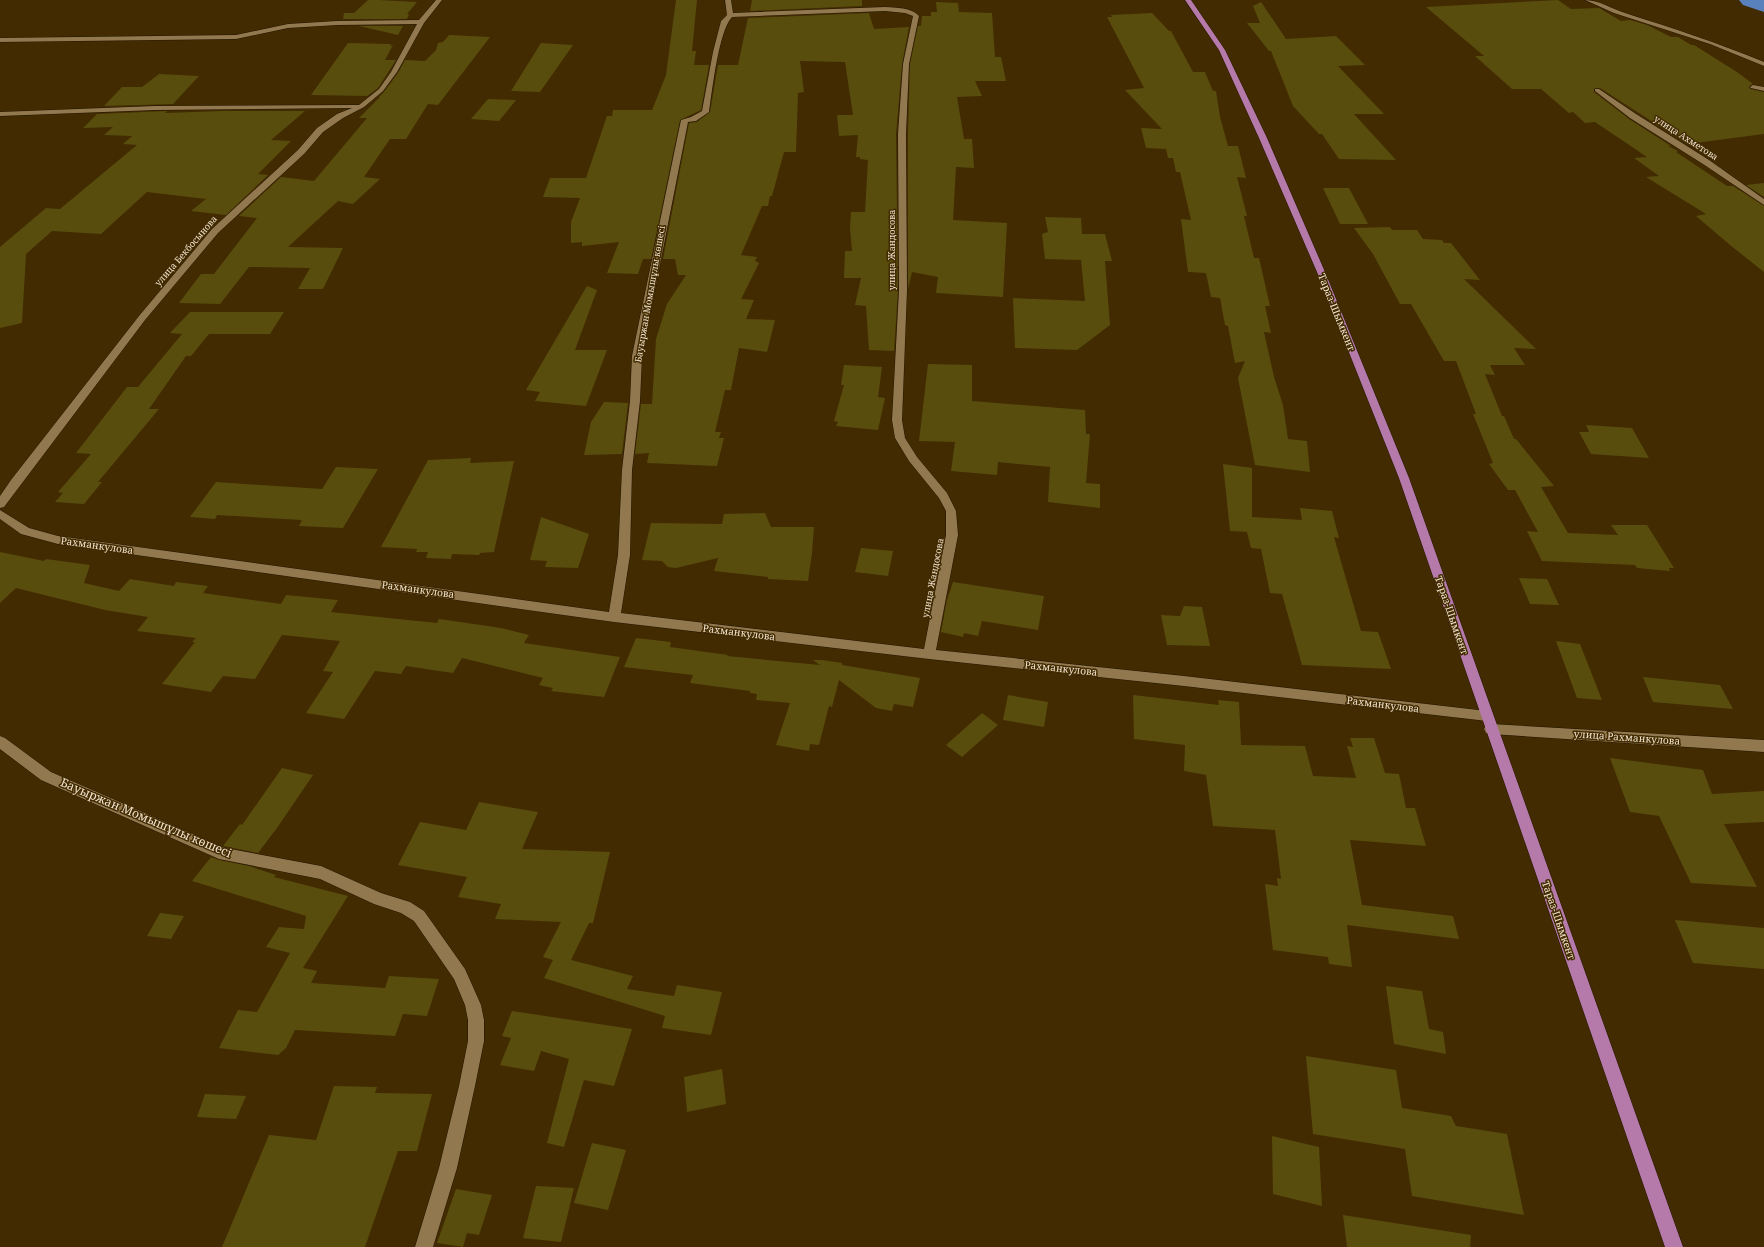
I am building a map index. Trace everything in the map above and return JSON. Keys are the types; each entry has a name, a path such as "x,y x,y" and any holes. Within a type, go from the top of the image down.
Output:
{"main road":[{"name":"Тараз-Шымкент","path":"1188,0 1222,50 1266,145 1321,272 1404,478 1674,1247"}],"street":[{"name":"улица Бекбосынова","path":"0,504 142,318 215,230 301,152 320,130 340,116 362,106 381,90 394,72 421,22 439,0"},
{"path":"728,0 730,15"},
{"path":"1588,0 1616,12 1712,43 1764,64"},
{"name":"улица Жандосова","path":"730,15 885,9 908,12 915,14 916,16 906,64 902,134 903,290 897,420 900,438 913,459 944,496 951,511 952,535 929,654"},
{"name":"Бауыржан Момышұлы көшесі","path":"614,617 624,555 627,470 635,402 637,356 685,120 705,112 716,52 724,21 730,15"},
{"path":"0,40 236,37 288,26 337,23 421,22"},
{"path":"1753,88 1764,89"},
{"name":"улица Ахметова","path":"1597,90 1633,116 1706,162 1764,203"},
{"path":"0,114 155,108 362,106"},
{"name":"Рахманкулова","path":"0,514 25,531 58,540 614,617 929,654 1184,681 1487,716"},
{"name":"улица Рахманкулова","path":"1491,729 1764,746"},
{"name":"Бауыржан Момышұлы көшесі","path":"0,742 46,776 224,854 321,873 379,899 405,907 419,916 460,974 476,1020 476,1041 467,1086 448,1168 424,1247"}],"building":[{"path":"368,0 417,2 407,14 409,14 407,19 343,19 344,13 354,13"},
{"path":"676,0 697,0 692,51 696,51 694,65 709,65 701,110 680,120 651,259 643,259 638,274 607,273 619,242 582,246 582,242 571,243 571,222 580,198 543,197 550,178 586,178 607,116 612,116 613,110 652,110 666,75"},
{"path":"752,0 862,0 862,6 750,11"},
{"path":"1558,0 1571,9 1599,8 1621,21 1630,20 1647,25 1671,37 1678,37 1691,45 1694,45 1737,72 1753,84 1749,87 1750,89 1764,92 1764,134 1687,144 1600,88 1594,89 1594,92 1629,119 1671,146 1668,146 1678,151 1676,152 1727,186 1733,186 1764,206 1764,272 1696,216 1706,214 1646,177 1659,176 1634,158 1647,157 1595,122 1585,123 1573,112 1569,113 1541,89 1512,89 1475,56 1484,56 1426,7"},
{"path":"936,2 958,3 959,12 992,13 995,57 1001,57 1006,81 975,81 982,96 957,97 964,139 972,139 974,168 956,167 953,220 1007,223 1003,297 936,293 938,277 912,272 908,289 908,134 910,64 918,26 921,26 922,16 931,16 931,12 937,12"},
{"path":"1261,2 1286,39 1336,36 1365,65 1338,66 1384,114 1354,114 1396,160 1339,159 1322,134 1319,134 1293,106 1271,51 1269,51 1247,23 1260,23 1253,6"},
{"path":"869,13 874,29 909,27 902,64 896,134 898,290 894,351 869,350 866,306 855,305 861,278 844,278 845,251 852,251 850,228 851,212 865,212 868,160 856,157 858,135 839,136 837,115 853,115 845,62 800,61 804,92 798,93 796,152 784,152 768,206 762,206 741,255 757,257 755,261 759,263 741,299 754,300 746,319 775,320 767,352 739,348 731,390 725,390 715,432 721,432 719,438 724,438 717,466 647,463 649,453 635,454 641,404 652,404 656,339 667,304 686,275 678,275 675,259 663,259 689,123 697,122 710,112 718,65 738,65 748,18"},
{"path":"1152,13 1169,31 1171,31 1193,72 1205,72 1213,91 1216,91 1220,117 1228,146 1238,146 1246,178 1237,177 1247,216 1244,216 1254,258 1259,258 1270,306 1265,306 1271,333 1264,332 1274,377 1283,405 1288,439 1307,441 1310,472 1255,465 1238,378 1245,361 1235,363 1228,326 1225,325 1220,298 1211,297 1206,273 1188,272 1181,219 1191,220 1180,172 1176,172 1173,158 1168,158 1166,149 1146,148 1141,128 1162,129 1125,90 1144,88 1107,17 1112,17 1111,15"},
{"path":"359,26 403,26 398,35"},
{"path":"449,35 490,37 438,105 428,104 406,139 390,139 364,177 380,179 353,204 338,201 288,247 343,248 323,289 298,289 310,268 249,267 220,304 179,303 201,274 214,274 257,218 239,216 281,177 314,181 367,118 359,118 384,92 398,73 405,60 425,61 436,50 438,43 443,42"},
{"path":"348,43 391,44 390,46 393,45 385,60 396,60 378,88 367,96 311,95"},
{"path":"541,43 573,45 540,92 511,91"},
{"path":"159,74 199,76 173,104 104,106 122,87 142,87"},
{"path":"488,99 516,100 499,121 471,119"},
{"path":"167,111 165,113 305,111 271,140 291,141 258,174 268,175 226,215 191,211 206,199 147,192 101,234 52,231 26,254 22,323 0,328 0,247 46,208 60,209 137,145 123,144 132,136 104,135 113,127 83,128 97,114"},
{"path":"1764,183 1764,197 1746,185"},
{"path":"1323,188 1349,188 1368,224 1340,224"},
{"path":"1045,217 1081,218 1082,234 1105,234 1112,261 1105,261 1110,325 1077,350 1015,348 1013,298 1085,301 1081,260 1045,259 1042,234 1048,232"},
{"path":"1390,227 1392,230 1417,230 1423,239 1442,240 1444,243 1451,243 1480,280 1464,279 1536,349 1514,348 1525,365 1490,365 1495,375 1485,374 1502,416 1504,416 1514,439 1516,439 1554,486 1541,487 1568,533 1618,535 1611,525 1647,525 1674,568 1669,568 1670,571 1637,568 1635,565 1542,561 1527,531 1538,532 1515,490 1508,490 1489,464 1493,463 1473,414 1476,414 1456,361 1444,361 1411,304 1400,304 1373,254 1354,228"},
{"path":"587,286 597,290 575,350 607,350 586,406 535,401 540,392 526,390"},
{"path":"190,312 284,312 270,334 209,334 191,356 186,356 149,409 159,409 98,482 102,482 84,504 55,502 63,493 58,492 91,454 76,453 127,387 138,387 182,334 170,333"},
{"path":"928,364 972,365 972,401 1085,410 1086,434 1090,434 1086,483 1100,484 1100,508 1048,502 1050,467 998,462 997,475 951,471 955,442 919,441"},
{"path":"844,365 882,367 878,397 885,398 878,430 836,426 838,422 834,421 844,385 841,385"},
{"path":"604,402 628,403 622,454 584,455 591,422"},
{"path":"1586,425 1632,428 1649,458 1591,454 1579,432 1589,432"},
{"path":"471,458 470,463 514,461 494,552 480,553 479,555 452,554 451,559 426,558 428,552 416,552 417,549 381,547 428,460"},
{"path":"1223,464 1252,468 1252,517 1302,520 1300,508 1332,511 1339,538 1334,537 1361,631 1378,632 1391,669 1302,665 1282,594 1270,593 1261,549 1251,548 1247,532 1230,531"},
{"path":"336,467 378,469 343,528 299,526 302,520 217,515 215,519 190,517 216,482 322,489"},
{"path":"765,513 771,527 814,527 808,581 768,579 768,577 714,571 718,558 676,568 668,567 662,561 642,560 651,523 722,524 724,514"},
{"path":"541,517 589,534 578,568 545,567 547,561 530,560"},
{"path":"861,548 893,551 888,576 855,572"},
{"path":"0,552 44,561 46,559 90,565 84,583 119,591 130,579 174,586 176,582 208,586 203,593 281,604 286,595 338,600 331,612 437,623 439,619 501,628 529,635 524,643 620,657 604,697 551,691 553,688 539,685 543,678 462,658 453,673 406,666 401,674 375,671 344,719 306,713 333,672 323,671 340,641 282,635 255,679 223,676 211,692 162,684 195,642 192,642 196,638 137,631 148,617 105,610 16,588 0,603"},
{"path":"1519,578 1547,579 1559,605 1530,604"},
{"path":"953,582 1044,596 1038,630 982,621 978,636 964,633 963,637 941,632 947,600"},
{"path":"1184,606 1202,607 1210,646 1167,645 1161,615 1180,616"},
{"path":"636,638 671,642 670,647 728,655 727,656 820,665 813,660 822,660 842,663 842,665 920,678 913,707 894,704 892,711 876,708 839,680 832,707 829,706 819,745 810,744 809,751 776,745 790,703 756,700 757,694 750,693 750,691 690,683 693,675 624,667"},
{"path":"1556,641 1580,644 1602,700 1577,698"},
{"path":"1643,677 1720,685 1733,709 1653,702"},
{"path":"1008,695 1048,702 1044,727 1003,720"},
{"path":"1133,695 1219,705 1218,700 1239,702 1241,745 1305,746 1313,776 1356,778 1347,746 1353,747 1350,738 1374,738 1385,773 1399,774 1406,808 1415,808 1426,846 1350,840 1362,905 1453,916 1459,939 1347,925 1352,967 1329,964 1328,957 1273,950 1265,884 1278,886 1277,878 1281,879 1275,830 1213,826 1206,775 1184,771 1185,745 1134,739"},
{"path":"982,713 998,725 962,757 946,745"},
{"path":"1610,758 1703,770 1712,794 1764,791 1764,822 1724,824 1757,887 1691,883 1659,816 1630,812"},
{"path":"282,768 313,775 277,828 258,853 223,846 240,824 242,825"},
{"path":"479,802 538,812 522,849 610,852 593,923 589,923 571,960 633,976 627,989 674,996 677,985 722,992 711,1035 662,1028 665,1016 544,978 553,960 543,957 561,922 495,919 501,904 458,897 467,877 398,865 420,822 466,830"},
{"path":"211,857 249,866 276,875 274,877 348,896 303,968 317,971 311,983 385,988 389,976 439,979 427,1016 403,1014 395,1036 295,1030 286,1048 278,1055 219,1048 238,1010 257,1012 290,953 266,947 279,927 304,929 306,916 192,881"},
{"path":"160,913 184,916 171,939 147,936"},
{"path":"1675,920 1764,928 1764,969 1693,963"},
{"path":"1386,986 1422,991 1429,1029 1443,1032 1446,1054 1394,1044"},
{"path":"512,1011 632,1029 614,1086 584,1080 564,1147 547,1143 569,1059 541,1051 534,1071 500,1065 511,1038 502,1036"},
{"path":"1306,1056 1396,1070 1402,1108 1451,1116 1456,1126 1507,1134 1524,1215 1412,1196 1405,1149 1313,1134"},
{"path":"722,1069 726,1104 687,1112 684,1077"},
{"path":"334,1086 377,1087 375,1093 432,1094 417,1151 398,1151 365,1247 222,1247 269,1135 316,1140"},
{"path":"205,1094 246,1096 236,1119 197,1117"},
{"path":"1272,1136 1319,1147 1322,1206 1273,1194"},
{"path":"592,1143 626,1150 608,1210 574,1203"},
{"path":"536,1186 574,1188 561,1242 523,1238"},
{"path":"456,1189 492,1195 479,1235 467,1233 463,1247 437,1243"},
{"path":"1343,1215 1471,1235 1470,1247 1347,1247"}],"waterway":[{"path":"1751,0 1764,5"}]}
